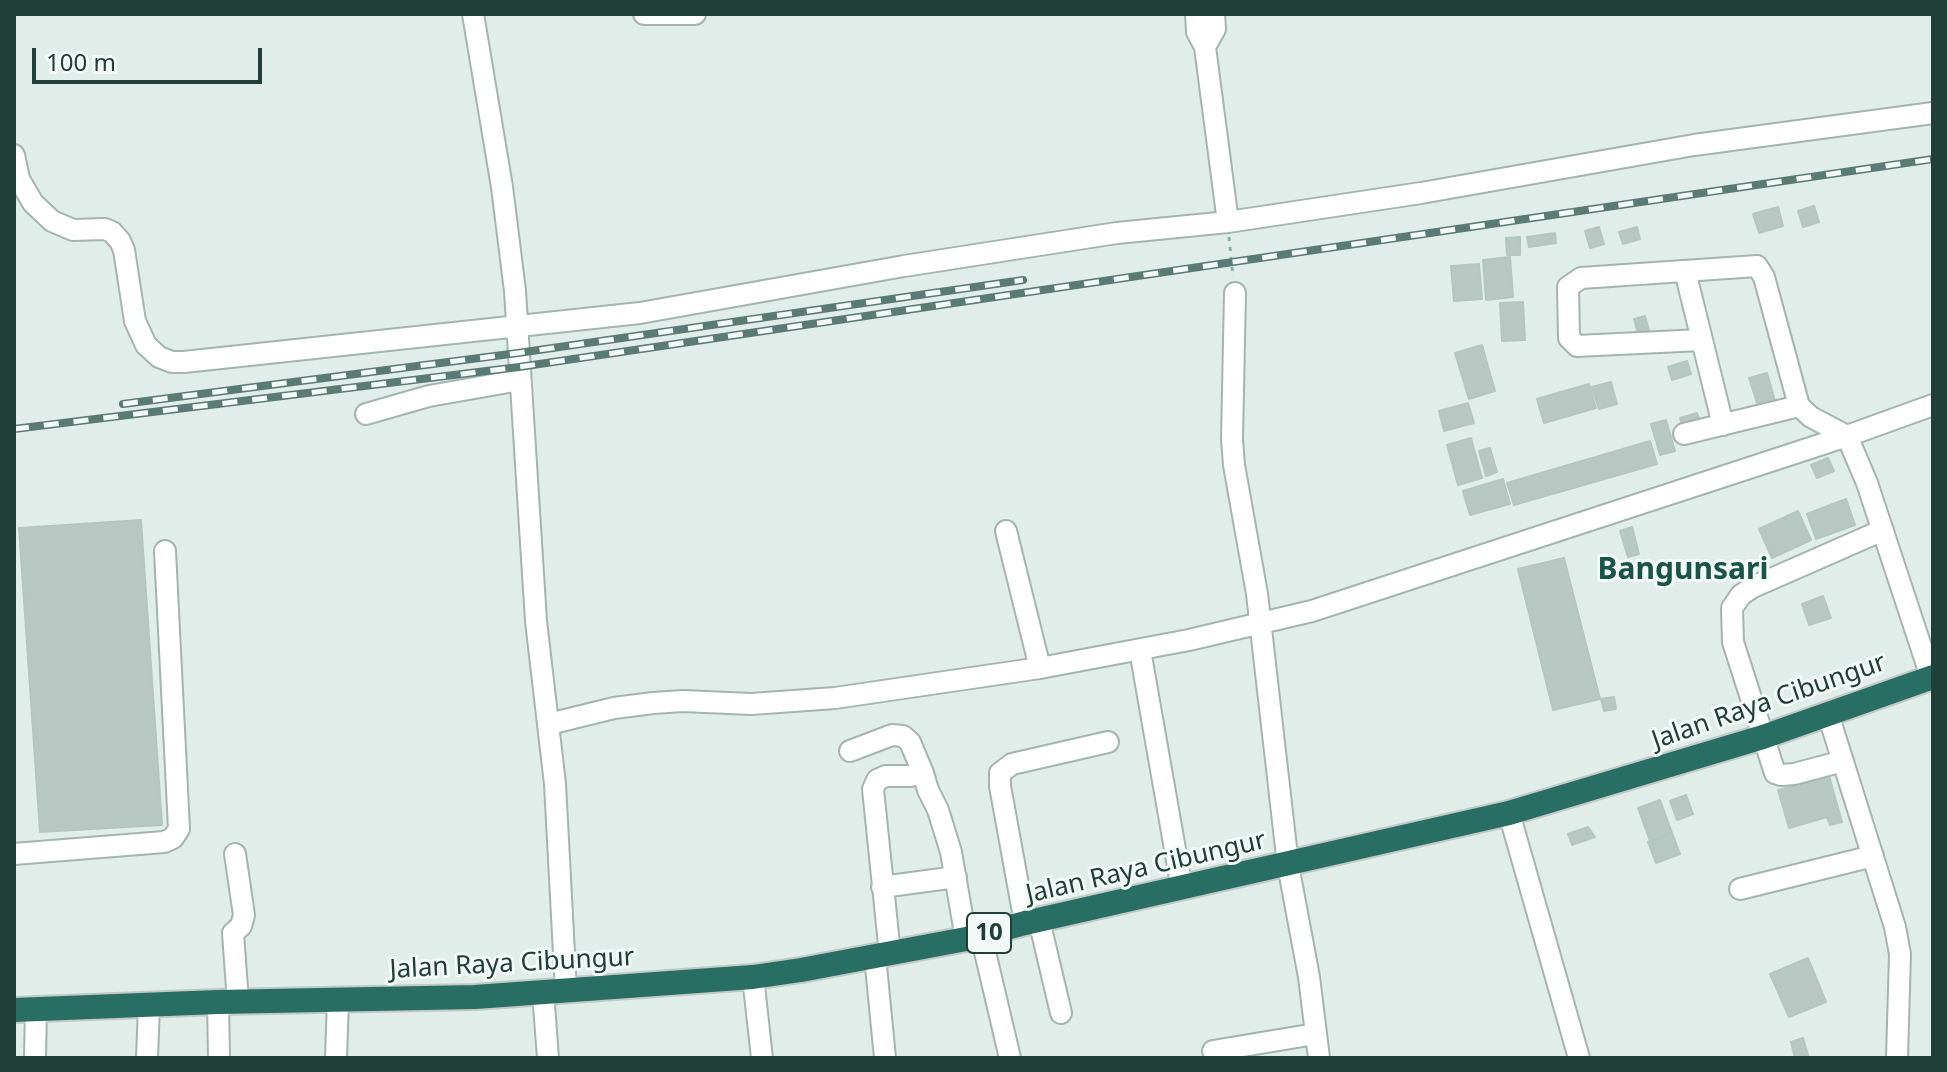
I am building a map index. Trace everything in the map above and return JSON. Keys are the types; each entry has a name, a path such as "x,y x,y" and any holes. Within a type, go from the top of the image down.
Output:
{"highway":[{"name":"Jalan Raya Cibungur","path":"25,1010 475,997 753,977 883,955 974,937 1509,813 1763,737 1932,677"}],"street":[{"path":"473,14 502,187 518,327 536,621 549,724 555,991 548,1058"},
{"path":"644,14 695,14"},
{"path":"1196,14 1197,32 1205,47 1228,222"},
{"path":"1205,47 1215,29 1214,14"},
{"path":"14,155 19,179 33,203 52,221 73,230 105,229 120,241 135,321 152,352 172,362 668,309 904,266 1117,233 1228,222 1421,193 1694,145 1933,113"},
{"path":"1701,340 1577,346 1569,338 1568,287 1581,278 1757,266 1764,277 1799,406 1811,417 1847,436 1883,530 1932,677"},
{"path":"1685,271 1723,425"},
{"path":"1235,293 1234,465 1261,623 1288,865 1309,977 1319,1058"},
{"path":"366,414 429,396 520,380"},
{"path":"549,724 614,708 653,703 751,704 835,698 1040,668 1261,623 1312,611 1933,405"},
{"path":"1684,434 1799,406"},
{"path":"1843,761 1781,775 1775,773 1733,642 1732,608 1741,595 1753,587 1883,530"},
{"path":"1006,531 1040,668"},
{"path":"14,854 164,842 173,838 179,829 165,551"},
{"path":"1140,650 1182,889"},
{"path":"1828,714 1889,902 1900,954 1897,1058"},
{"path":"850,751 892,735 903,736 910,742 938,810 1010,1058"},
{"path":"1061,1013 1032,922 1000,786 1000,773 1012,764 1108,742"},
{"path":"885,1058 882,887 873,789 877,780 886,776 923,773"},
{"path":"1509,813 1579,1058"},
{"path":"219,1058 228,1002 232,938 241,926 244,915 235,854"},
{"path":"1740,889 1873,856"},
{"path":"882,887 956,877"},
{"path":"753,977 762,1058"},
{"path":"336,1058 338,1000"},
{"path":"147,1058 149,1006"},
{"path":"25,1010 35,1058"},
{"path":"1213,1051 1315,1034"}],"path":[{"path":"1228,222 1235,293"}],"building":[{"path":"1814,206 1819,222 1803,227 1798,211"},
{"path":"1778,207 1783,226 1759,233 1753,214"},
{"path":"1599,227 1604,244 1590,248 1585,231"},
{"path":"1637,227 1640,239 1623,244 1619,232"},
{"path":"1555,233 1556,243 1529,247 1527,237"},
{"path":"1520,237 1520,255 1507,255 1506,238"},
{"path":"1510,257 1513,297 1486,300 1483,260"},
{"path":"1479,264 1482,299 1454,301 1451,266"},
{"path":"1523,302 1525,340 1502,341 1500,303"},
{"path":"1645,316 1649,330 1638,333 1634,319"},
{"path":"1482,345 1495,391 1469,399 1455,353"},
{"path":"1687,361 1691,374 1672,380 1668,367"},
{"path":"1767,373 1775,401 1758,406 1749,378"},
{"path":"1611,382 1617,404 1599,409 1592,387"},
{"path":"1589,384 1596,408 1544,423 1537,399"},
{"path":"1468,403 1474,423 1444,431 1439,411"},
{"path":"1697,413 1701,424 1683,429 1680,418"},
{"path":"1666,420 1675,451 1660,455 1651,424"},
{"path":"1471,438 1482,478 1458,485 1447,445"},
{"path":"1650,441 1657,464 1514,505 1507,483"},
{"path":"1490,448 1497,472 1486,476 1479,451"},
{"path":"1828,458 1834,471 1817,478 1811,465"},
{"path":"1503,479 1510,504 1470,515 1463,491"},
{"path":"1846,499 1855,525 1816,539 1807,514"},
{"path":"1798,511 1811,540 1772,558 1759,529"},
{"path":"141,520 162,825 40,832 19,528"},
{"path":"1632,527 1639,554 1628,557 1620,531"},
{"path":"1564,558 1600,699 1553,710 1518,569"},
{"path":"1823,596 1831,618 1809,625 1802,604"},
{"path":"1614,697 1616,709 1604,711 1601,699"},
{"path":"1829,776 1842,822 1830,825 1827,817 1789,828 1778,790"},
{"path":"1686,795 1693,814 1677,820 1670,801"},
{"path":"1660,800 1672,833 1650,841 1638,808"},
{"path":"1588,827 1595,837 1572,845 1568,834"},
{"path":"1672,833 1680,854 1656,863 1648,842"},
{"path":"1808,958 1826,1002 1789,1017 1770,974"},
{"path":"1803,1038 1809,1058 1795,1058 1791,1042"}],"railway":[{"path":"14,429 519,367 1933,159"},
{"path":"123,404 518,353 1023,280"}],"district":[{"name":"Bangunsari","path":"1683,570"}]}
